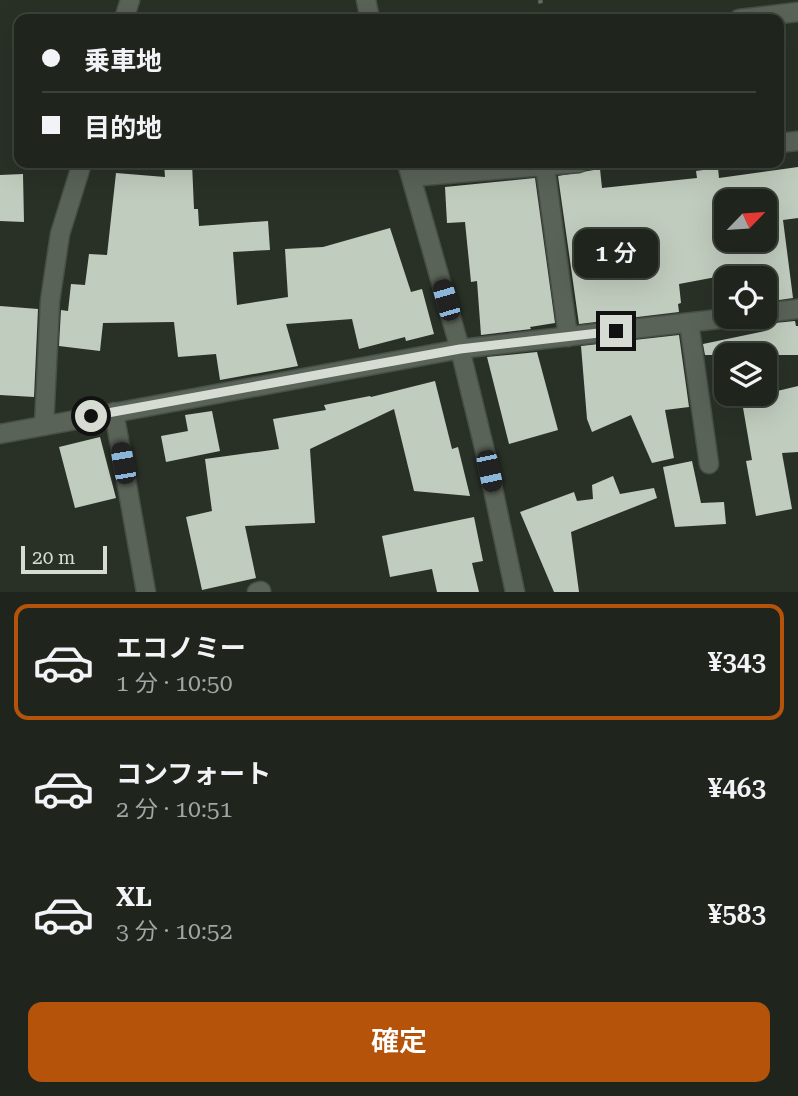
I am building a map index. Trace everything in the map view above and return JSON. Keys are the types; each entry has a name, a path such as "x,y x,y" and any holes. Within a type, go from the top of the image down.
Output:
{"street":[{"path":"44,426 50,301 60,234 80,168"},
{"path":"500,168 409,170 460,349 515,592"},
{"path":"545,168 568,337"},
{"path":"777,312 798,309"},
{"path":"0,434 460,349 714,320"},
{"path":"690,323 709,464"},
{"path":"114,412 146,592"}],"building":[{"path":"798,167 798,218 783,220 793,298 777,300 777,266 714,266 714,277 679,284 679,312 579,324 558,176 600,169 602,188 697,178 696,171 718,168 719,178"},
{"path":"164,168 192,168 194,209 198,209 199,226 268,221 270,250 233,252 237,305 288,297 285,249 323,247 390,228 411,292 422,289 434,334 406,341 405,337 359,349 352,319 286,324 298,366 220,380 216,354 178,357 174,322 103,323 100,351 59,346 61,310 68,311 71,284 85,285 89,254 107,255 116,173 165,177"},
{"path":"23,174 24,222 0,221 0,175"},
{"path":"535,178 555,323 481,335 477,281 471,282 465,222 447,223 445,187"},
{"path":"0,306 38,309 34,397 0,395"},
{"path":"795,321 798,326 798,355 777,355 777,343 714,343 714,355 705,355 703,344 765,329 777,329 777,323"},
{"path":"679,335 689,407 665,410 674,458 652,463 631,415 592,432 587,419 581,346"},
{"path":"537,352 558,430 509,444 487,357"},
{"path":"435,381 452,449 458,447 470,496 414,491 394,409 310,449 315,523 245,526 256,578 202,590 186,517 212,511 205,459 279,449 273,419 326,410 324,405 371,397"},
{"path":"798,386 798,452 782,453 792,509 756,516 746,461 752,460 743,406 777,406 777,391"},
{"path":"212,411 220,451 166,462 161,436 188,431 185,415"},
{"path":"100,437 116,498 75,508 59,447"},
{"path":"692,461 701,503 724,502 726,524 675,527 663,467"},
{"path":"613,476 620,494 654,488 657,498 571,532 579,592 554,592 520,512 574,492 577,501 593,499 592,485"},
{"path":"474,517 483,561 472,563 479,592 437,592 432,569 390,577 382,536"}],"route":[{"path":"91,416 460,349 616,331"}]}
